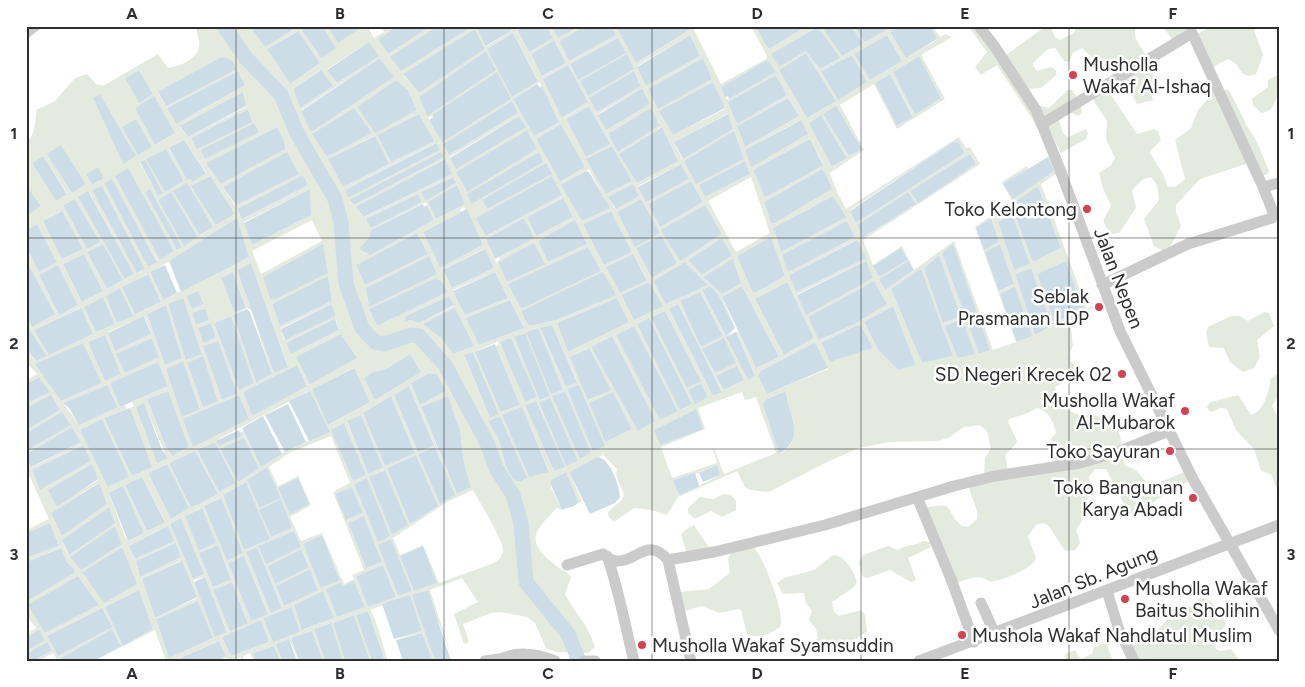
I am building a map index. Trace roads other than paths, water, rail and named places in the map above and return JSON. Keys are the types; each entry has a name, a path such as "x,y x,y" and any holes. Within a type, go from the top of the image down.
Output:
{"street":[{"path":"26,33 35,26"},
{"name":"Jalan Nepen","path":"979,26 1021,84 1042,124 1120,331 1192,479 1279,630"},
{"path":"1042,124 1192,33 1274,215 1261,222 1188,244 1102,285"},
{"path":"1263,187 1279,183"},
{"path":"567,565 603,554 618,561 629,559 639,552 653,550 668,560 705,554 825,525 917,497 996,476 1080,463 1115,453 1169,431"},
{"path":"917,497 951,578 974,642"},
{"name":"Jalan Sb. Agung","path":"920,661 949,656 974,642 1279,526"},
{"path":"607,556 617,585 618,601 634,661"},
{"path":"668,560 691,661"},
{"path":"1107,591 1120,630 1134,661"},
{"path":"981,602 995,634"},
{"path":"485,661 498,660 520,654 555,661"}],"water":[{"path":"249,26 294,26 295,28 265,47"},
{"path":"299,26 322,26 336,48 321,58"},
{"path":"327,26 357,26 359,29 338,43"},
{"path":"398,26 431,26 388,54 378,39"},
{"path":"438,26 473,26 401,71 390,57"},
{"path":"476,26 509,26 511,31 486,46"},
{"path":"524,26 547,26 553,38 529,52 517,30"},
{"path":"551,26 580,26 558,38"},
{"path":"586,26 612,26 616,35 569,61 559,41"},
{"path":"620,26 687,26 689,30 636,63 617,28"},
{"path":"761,26 807,26 768,48 757,29"},
{"path":"821,26 851,26 863,44 842,56"},
{"path":"854,26 890,26 891,27 865,42"},
{"path":"901,26 930,26 937,39 906,58 890,32"},
{"path":"818,27 840,58 820,69 806,51 779,67 771,54"},
{"path":"475,29 485,49 419,93 403,74"},
{"path":"298,31 320,63 290,84 267,49"},
{"path":"513,33 538,81 512,97 487,49"},
{"path":"690,35 700,56 646,86 637,67"},
{"path":"887,35 902,61 870,80 854,54"},
{"path":"618,38 626,53 578,80 570,64"},
{"path":"554,40 566,63 542,76 531,54"},
{"path":"369,42 379,56 337,83 327,70"},
{"path":"486,51 496,70 427,116 419,97"},
{"path":"806,53 836,101 807,118 779,70"},
{"path":"627,54 634,69 588,96 580,81"},
{"path":"852,55 867,82 838,100 821,71"},
{"path":"919,56 941,98 915,115 893,72"},
{"path":"225,57 232,60 237,69 166,106 158,92 219,58"},
{"path":"380,58 394,77 311,132 301,111"},
{"path":"703,58 712,79 658,109 648,89"},
{"path":"768,60 776,72 729,99 728,96 725,97 721,87"},
{"path":"568,65 588,102 562,118 543,79"},
{"path":"139,70 153,94 139,103 125,78"},
{"path":"321,70 333,86 300,108 293,89"},
{"path":"238,71 245,85 176,124 167,108"},
{"path":"634,71 641,86 597,112 589,98"},
{"path":"497,72 511,99 442,142 429,120 433,117 432,115"},
{"path":"890,74 913,117 897,126 875,83"},
{"path":"776,75 787,95 739,123 736,122 728,102"},
{"path":"396,80 408,90 417,110 375,133 357,107"},
{"path":"713,82 725,108 673,135 659,111"},
{"path":"537,84 539,87 542,86 559,122 534,136 513,99"},
{"path":"642,88 650,104 606,130 598,115"},
{"path":"243,92 246,106 188,137 180,126"},
{"path":"100,94 136,156 123,164 93,98"},
{"path":"154,96 175,133 155,145 135,108"},
{"path":"788,98 799,116 745,147 737,126"},
{"path":"512,101 518,113 449,155 443,144"},
{"path":"589,106 610,144 586,157 566,119"},
{"path":"836,106 862,149 849,156 823,114"},
{"path":"354,108 372,133 327,157 312,134"},
{"path":"651,108 660,125 618,152 608,134"},
{"path":"248,109 252,122 197,149 191,138"},
{"path":"419,114 434,141 391,162 377,135"},
{"path":"728,114 733,129 683,159 674,142"},
{"path":"821,115 847,158 832,167 809,123"},
{"path":"519,116 526,127 456,169 450,158"},
{"path":"136,119 152,147 138,155 122,127"},
{"path":"801,120 808,134 751,167 745,150"},
{"path":"254,123 259,132 205,159 200,150"},
{"path":"561,124 585,167 560,182 536,139"},
{"path":"277,127 284,140 285,149 221,184 206,163"},
{"path":"662,127 678,161 637,183 619,154"},
{"path":"527,130 537,149 467,192 456,172"},
{"path":"734,131 744,159 696,184 684,161"},
{"path":"375,136 389,164 343,187 328,159"},
{"path":"810,139 823,165 766,197 764,196 753,170"},
{"path":"184,140 206,173 192,182 191,179 187,180 169,148"},
{"path":"958,142 965,153 856,223 850,211 951,143"},
{"path":"436,143 440,150 348,198 345,190"},
{"path":"61,145 86,184 72,193 47,154"},
{"path":"612,146 632,181 606,194 586,159"},
{"path":"166,149 184,181 165,192 146,159"},
{"path":"287,152 299,174 236,205 223,187"},
{"path":"441,152 444,157 354,205 349,200"},
{"path":"539,152 544,162 471,204 467,194"},
{"path":"968,155 971,155 976,164 918,203 910,191"},
{"path":"43,156 67,194 56,201 32,163"},
{"path":"1048,157 1054,171 1013,199 1003,184"},
{"path":"445,159 452,174 364,217 356,207"},
{"path":"145,160 163,193 158,196 140,162"},
{"path":"745,161 750,174 705,197 699,185"},
{"path":"546,163 552,174 487,209 482,200"},
{"path":"681,164 689,179 646,202 638,187"},
{"path":"98,167 104,178 92,185 86,174"},
{"path":"128,168 174,251 160,260 115,176"},
{"path":"822,169 832,189 775,223 771,223 764,202"},
{"path":"586,171 589,172 610,208 582,221 561,185"},
{"path":"303,175 308,185 242,219 237,209"},
{"path":"210,176 235,214 216,225 191,186"},
{"path":"552,176 562,195 486,236 476,218"},
{"path":"453,177 456,183 425,201 421,192"},
{"path":"112,179 157,262 148,267 104,183"},
{"path":"691,181 703,202 660,227 648,204"},
{"path":"187,183 213,227 200,235 173,191"},
{"path":"633,184 639,196 616,209 608,197"},
{"path":"26,185 41,206 26,216"},
{"path":"457,185 465,204 436,219 428,202"},
{"path":"102,186 145,269 137,273 92,190"},
{"path":"1038,186 1061,248 1033,262 1011,204"},
{"path":"150,189 182,247 177,250 145,192"},
{"path":"310,189 311,215 252,245 244,223"},
{"path":"88,191 134,274 125,279 78,197"},
{"path":"171,192 198,237 184,246 158,200"},
{"path":"908,192 916,204 862,238 857,225"},
{"path":"418,194 422,202 371,228 366,219"},
{"path":"833,196 846,217 781,252 773,228"},
{"path":"563,198 573,217 536,236 527,217"},
{"path":"75,199 100,242 87,249 63,205"},
{"path":"641,199 660,233 635,247 617,212"},
{"path":"423,204 424,207 427,205 434,220 370,255 359,249 369,238 371,230"},
{"path":"705,205 722,234 680,261 661,230"},
{"path":"467,209 483,245 440,268 423,232"},
{"path":"62,211 83,249 62,259 43,221"},
{"path":"611,211 632,252 604,265 583,224"},
{"path":"1012,214 1030,264 1014,270 998,222"},
{"path":"237,218 249,257 181,292 169,261"},
{"path":"524,218 534,238 495,259 486,239"},
{"path":"991,218 999,241 984,250 976,228"},
{"path":"575,220 587,244 548,262 538,241"},
{"path":"847,221 855,237 788,272 782,255"},
{"path":"37,224 57,262 39,272 26,247 26,230"},
{"path":"417,233 428,254 365,285 356,265"},
{"path":"661,235 677,263 652,278 636,248"},
{"path":"771,237 785,276 755,293 752,291 737,256"},
{"path":"722,238 732,256 702,275 688,260"},
{"path":"857,240 866,258 796,292 789,275"},
{"path":"534,243 545,264 507,282 498,262"},
{"path":"103,244 123,280 107,289 87,252"},
{"path":"323,244 328,273 275,299 270,299 263,277"},
{"path":"953,244 990,350 979,354 942,253"},
{"path":"1000,244 1014,284 999,291 985,252"},
{"path":"588,247 601,271 521,309 508,284"},
{"path":"901,248 908,260 879,277 873,266"},
{"path":"485,249 494,268 452,288 443,270"},
{"path":"84,254 103,291 82,302 63,264"},
{"path":"633,254 647,280 620,293 606,267"},
{"path":"939,255 961,316 943,323 924,268"},
{"path":"429,256 437,274 369,307 366,288"},
{"path":"733,259 741,283 722,294 703,277"},
{"path":"26,260 55,314 32,327 26,317"},
{"path":"866,261 873,278 806,315 797,295"},
{"path":"908,261 914,270 885,290 879,279"},
{"path":"1066,261 1083,309 1055,323 1037,274"},
{"path":"685,262 708,285 666,304 653,281"},
{"path":"251,263 288,367 274,373 237,270"},
{"path":"58,265 78,305 59,315 39,275"},
{"path":"165,265 177,293 163,300 150,272"},
{"path":"1031,268 1052,326 1035,335 1015,274"},
{"path":"921,269 953,356 922,363 891,289"},
{"path":"233,272 246,308 234,312 221,278"},
{"path":"495,272 508,298 465,315 453,291"},
{"path":"603,272 616,295 556,320 531,326 527,324 521,311"},
{"path":"148,274 161,302 135,314 122,287"},
{"path":"328,276 332,301 280,326 272,304"},
{"path":"436,278 442,282 447,292 377,326 369,309"},
{"path":"874,281 887,304 855,324 819,340 808,317"},
{"path":"649,282 663,306 634,320 621,295"},
{"path":"787,282 814,338 784,355 755,299"},
{"path":"710,286 718,294 735,328 726,336 702,290"},
{"path":"742,286 779,357 756,368 722,297"},
{"path":"1015,287 1032,336 1017,342 1000,294"},
{"path":"120,288 133,316 117,323 106,296"},
{"path":"198,291 204,304 192,309 186,296"},
{"path":"700,292 723,336 701,347 680,301"},
{"path":"449,296 454,305 420,323 410,320 404,322 406,316"},
{"path":"103,297 115,324 96,332 84,307"},
{"path":"183,298 202,354 186,360 168,304"},
{"path":"617,298 629,322 568,352 557,323"},
{"path":"510,300 524,328 479,345 466,318"},
{"path":"332,304 335,316 285,340 281,329"},
{"path":"678,304 722,392 713,396 669,309"},
{"path":"166,305 182,358 165,365 147,314"},
{"path":"893,306 916,365 898,370 879,351 864,322"},
{"path":"81,308 93,334 49,355 34,330"},
{"path":"205,308 209,320 196,325 192,313"},
{"path":"455,308 474,346 453,354 441,338 423,324"},
{"path":"247,309 250,312 272,374 256,382 233,315"},
{"path":"665,311 701,381 687,388 651,317"},
{"path":"144,316 151,334 115,351 108,333"},
{"path":"231,316 254,383 239,390 214,323"},
{"path":"649,318 692,404 680,410 637,324"},
{"path":"335,319 339,330 291,354 286,343"},
{"path":"962,319 975,354 958,358 944,326"},
{"path":"211,323 216,338 203,343 198,328"},
{"path":"26,324 47,356 36,361 26,349"},
{"path":"552,325 577,382 566,387 540,328"},
{"path":"857,325 862,327 873,348 830,362 821,343"},
{"path":"634,326 678,411 660,420 616,335"},
{"path":"538,328 563,389 551,394 526,332"},
{"path":"736,332 755,376 748,380 726,337"},
{"path":"525,333 550,396 540,400 514,337"},
{"path":"341,334 357,358 310,384 296,357"},
{"path":"105,335 121,374 105,381 88,342"},
{"path":"612,336 656,421 638,431 591,347"},
{"path":"152,338 159,357 125,373 116,354"},
{"path":"511,338 537,397 525,402 500,342"},
{"path":"724,338 736,363 715,373 702,349"},
{"path":"218,341 237,393 222,400 203,346"},
{"path":"83,343 102,383 61,401 35,364"},
{"path":"814,343 828,368 767,394 758,376 760,371"},
{"path":"495,344 520,405 501,412 475,352"},
{"path":"589,348 611,390 588,400 570,357"},
{"path":"473,352 499,414 490,418 464,355"},
{"path":"410,354 421,372 374,399 364,378 373,372 386,369"},
{"path":"203,356 218,401 203,407 187,363"},
{"path":"183,361 200,409 182,417 166,369"},
{"path":"158,362 168,386 120,407 110,383"},
{"path":"297,365 307,386 252,416 243,392"},
{"path":"737,366 744,380 724,390 716,376"},
{"path":"354,368 370,402 328,425 312,389"},
{"path":"429,373 437,374 446,391 420,405 411,383"},
{"path":"39,377 50,392 26,404 26,384"},
{"path":"701,383 708,397 695,404 688,390"},
{"path":"107,385 118,407 79,425 69,408 63,403"},
{"path":"579,385 605,446 593,451 567,389"},
{"path":"409,386 434,445 418,452 394,395"},
{"path":"168,391 189,447 172,456 166,447 147,399"},
{"path":"310,391 330,432 309,441 289,401"},
{"path":"565,391 591,453 580,459 552,396"},
{"path":"786,391 794,433 793,440 788,447 779,454 763,404 765,400"},
{"path":"613,392 632,429 605,442 589,403"},
{"path":"51,395 60,410 26,430 26,408"},
{"path":"239,395 249,419 193,447 183,419"},
{"path":"391,396 415,453 385,466 363,413"},
{"path":"448,396 460,430 464,463 471,487 457,494 421,407"},
{"path":"550,398 578,461 566,466 539,403"},
{"path":"536,401 565,467 554,471 525,405"},
{"path":"144,403 162,450 168,458 157,463 136,407"},
{"path":"288,404 306,442 285,452 265,415"},
{"path":"522,407 549,472 529,477 502,415"},
{"path":"130,408 152,467 132,476 104,418"},
{"path":"696,409 703,429 660,445 654,430"},
{"path":"62,412 71,425 26,451 26,433"},
{"path":"361,415 383,467 368,474 347,421"},
{"path":"263,416 282,454 261,467 242,428"},
{"path":"500,416 527,478 521,482 512,477 508,472 498,439 488,421"},
{"path":"102,419 129,477 108,487 80,430"},
{"path":"344,423 366,475 353,481 331,430"},
{"path":"72,427 81,442 31,467 26,454"},
{"path":"239,430 242,436 219,446 216,441"},
{"path":"244,438 259,469 238,482 220,449"},
{"path":"215,442 236,483 219,492 197,450"},
{"path":"83,445 91,461 40,490 32,470"},
{"path":"435,447 455,495 440,504 418,454"},
{"path":"195,451 218,494 191,508 169,463"},
{"path":"416,455 438,506 410,524 387,468"},
{"path":"598,457 603,459 610,468 616,480 620,497 615,503 590,514 569,472"},
{"path":"92,464 98,479 57,507 48,490"},
{"path":"167,464 189,508 171,519 148,473"},
{"path":"717,465 720,475 703,482 699,473"},
{"path":"267,467 281,498 259,508 247,480"},
{"path":"385,470 408,525 392,535 369,477"},
{"path":"566,472 578,502 576,505 562,510 550,483 551,480"},
{"path":"695,473 699,486 681,495 678,493 673,480"},
{"path":"142,477 165,522 147,531 125,485"},
{"path":"298,478 309,504 290,514 278,488"},
{"path":"367,478 390,536 378,542 354,484"},
{"path":"246,482 270,539 244,550 223,495"},
{"path":"99,483 107,504 62,536 51,513"},
{"path":"123,486 144,533 128,541 109,493"},
{"path":"352,487 363,513 346,520 335,494"},
{"path":"221,498 243,553 227,561 204,506"},
{"path":"281,499 292,528 271,537 259,510"},
{"path":"109,507 115,523 69,555 62,540"},
{"path":"202,508 216,543 199,551 185,516"},
{"path":"364,516 382,562 366,568 348,523"},
{"path":"181,518 204,574 193,579 170,524"},
{"path":"50,523 59,545 26,558 26,533"},
{"path":"115,526 122,544 81,570 70,557"},
{"path":"168,526 174,541 135,559 129,546"},
{"path":"294,531 301,547 266,564 258,546"},
{"path":"322,535 340,580 321,588 303,544"},
{"path":"391,539 412,591 398,596 378,545"},
{"path":"175,543 181,557 140,577 136,561"},
{"path":"218,545 231,579 213,587 199,553"},
{"path":"423,546 437,583 414,591 400,556"},
{"path":"122,547 137,584 104,603 82,572"},
{"path":"257,547 282,608 271,613 246,552"},
{"path":"61,548 66,561 76,572 26,602 26,562"},
{"path":"301,549 309,567 275,584 268,566"},
{"path":"244,556 268,614 251,621 228,563"},
{"path":"182,561 197,597 155,618 142,579"},
{"path":"383,565 396,597 368,607 356,576"},
{"path":"310,569 318,590 284,606 276,586"},
{"path":"78,576 99,605 45,633 28,605"},
{"path":"205,577 227,632 215,637 194,582"},
{"path":"354,581 365,607 337,617 326,589 341,582 343,586"},
{"path":"232,582 248,623 230,631 213,590"},
{"path":"139,590 153,629 123,646 105,607"},
{"path":"428,590 451,661 435,661 412,595"},
{"path":"323,591 334,618 302,630 294,605"},
{"path":"410,595 422,631 394,639 382,604"},
{"path":"198,601 213,638 169,658 156,619"},
{"path":"292,607 300,632 273,642 263,618"},
{"path":"102,608 112,627 58,656 47,636"},
{"path":"368,611 385,661 372,661 356,615"},
{"path":"354,615 370,661 345,661 333,623"},
{"path":"261,620 269,642 231,656 222,637"},
{"path":"331,623 343,661 325,661 314,629"},
{"path":"112,629 121,646 94,661 62,661 61,658"},
{"path":"39,630 45,640 26,651 26,638"},
{"path":"312,631 323,661 299,661 291,638"},
{"path":"422,633 433,661 403,661 396,640"},
{"path":"289,639 297,661 282,661 276,644"},
{"path":"219,641 226,656 216,661 174,661"},
{"path":"47,642 52,650 33,661 26,661 26,654"},
{"path":"274,646 280,661 256,661 253,653"}],"waterway":[{"path":"224,26 246,58 281,95 297,133 335,199 341,223 346,284 362,328 375,342 384,344 411,335 419,336 445,365 487,443 496,468 513,495 521,523 526,582 568,634 579,661"}],"place":[{"name":"Musholla Wakaf Al-Ishaq","path":"1073,75"},
{"name":"Toko Kelontong","path":"1087,209"},
{"name":"Seblak Prasmanan LDP","path":"1099,307"},
{"name":"SD Negeri Krecek 02","path":"1122,374"},
{"name":"Musholla Wakaf Al-Mubarok","path":"1185,411"},
{"name":"Toko Sayuran","path":"1170,451"},
{"name":"Toko Bangunan Karya Abadi","path":"1193,498"},
{"name":"Musholla Wakaf Baitus Sholihin","path":"1125,599"},
{"name":"Mushola Wakaf Nahdlatul Muslim","path":"962,635"},
{"name":"Musholla Wakaf Syamsuddin","path":"642,645"}]}
